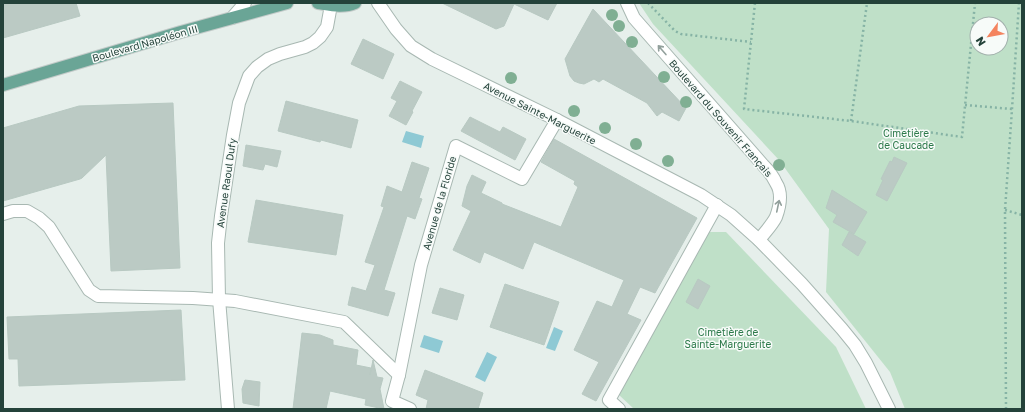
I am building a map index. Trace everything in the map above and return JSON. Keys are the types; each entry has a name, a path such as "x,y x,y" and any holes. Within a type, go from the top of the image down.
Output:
{"main road":[{"name":"Boulevard Napoléon III","path":"3,85 181,32 287,3"},
{"path":"318,3 348,6 355,3"}],"street":[{"path":"232,18 245,3"},
{"name":"Avenue Sainte-Marguerite","path":"378,3 396,29 412,46 432,59 557,120 700,195 731,215 759,240 802,284 842,329 866,363 889,409"},
{"name":"Boulevard du Souvenir Français","path":"627,3 634,18 763,165 777,183 780,201 776,216 772,224 759,240"},
{"name":"Avenue Raoul Dufy","path":"228,409 219,299 218,243 239,103 249,76 257,67 268,59 280,54 305,47 320,37 327,27 331,5"},
{"name":"Avenue de la Floride","path":"410,409 392,401 399,375 421,265 456,146 522,179 557,120"},
{"path":"619,409 609,400 717,205"},
{"path":"3,214 13,211 27,211 39,218 49,228 89,290 98,296 219,299 344,322 399,375"}],"path":[{"path":"648,3 675,31 681,34 752,42"},
{"path":"756,3 744,109 851,121 962,137 975,3"},
{"path":"851,121 867,3"},
{"path":"1006,409 1005,210 1018,3"},
{"path":"965,105 1012,109"},
{"path":"1005,210 1022,215"}],"green space":[{"name":"Cimetière de Caucade","path":"639,3 1022,3 1022,409 905,409 890,372 826,292 829,229 779,160 653,24"},
{"name":"Cimetière de Sainte-Marguerite","path":"704,232 726,232 836,347 866,409 634,409 618,394"}],"water":[{"path":"406,131 424,136 421,148 402,142"},
{"path":"554,327 563,331 555,351 546,348"},
{"path":"424,335 443,341 439,353 420,347"},
{"path":"487,352 497,357 485,382 475,377"}],"building":[{"path":"3,3 76,3 80,16 3,38"},
{"path":"442,3 557,3 548,20 514,4 504,26 496,29"},
{"path":"593,9 686,108 679,121 662,112 657,116 647,103 603,79 599,82 594,79 584,84 574,81 570,76 565,59"},
{"path":"363,39 394,54 383,79 351,64"},
{"path":"400,81 422,92 406,125 389,116 397,101 391,98"},
{"path":"286,101 358,120 351,148 278,131"},
{"path":"173,103 180,268 111,271 106,155 80,179 3,201 3,128 79,106"},
{"path":"470,117 500,132 503,127 526,139 515,160 461,131"},
{"path":"554,139 697,218 655,293 640,287 627,314 641,320 596,401 582,394 599,362 574,350 597,301 612,307 624,280 534,242 523,269 484,252 480,263 453,250 471,211 462,206 467,186 472,175 486,182 481,193 502,204 561,227 578,187 574,184 575,181 541,162"},
{"path":"246,145 281,151 277,167 265,164 263,170 243,166"},
{"path":"894,157 907,163 887,201 876,195 883,180 881,179 890,161 892,162"},
{"path":"412,162 429,168 419,198 422,199 415,219 407,216 384,290 395,293 388,316 348,305 352,287 366,291 375,265 365,262 384,207 381,206 387,186 402,192"},
{"path":"832,190 867,212 854,234 833,222 837,215 826,208"},
{"path":"256,200 343,215 336,255 248,242"},
{"path":"849,232 866,242 858,256 842,245"},
{"path":"698,279 710,286 698,309 686,302"},
{"path":"505,284 559,302 544,345 490,327"},
{"path":"440,288 464,295 457,320 432,313"},
{"path":"181,310 185,380 19,386 18,359 9,359 7,317"},
{"path":"302,333 320,335 333,340 333,345 358,350 356,365 371,368 370,375 373,360 377,377 383,378 380,389 384,409 365,405 366,399 330,391 326,409 293,409"},
{"path":"425,370 483,393 478,409 426,409 428,400 416,395"},
{"path":"245,380 260,382 259,406 243,403 242,389"}]}
